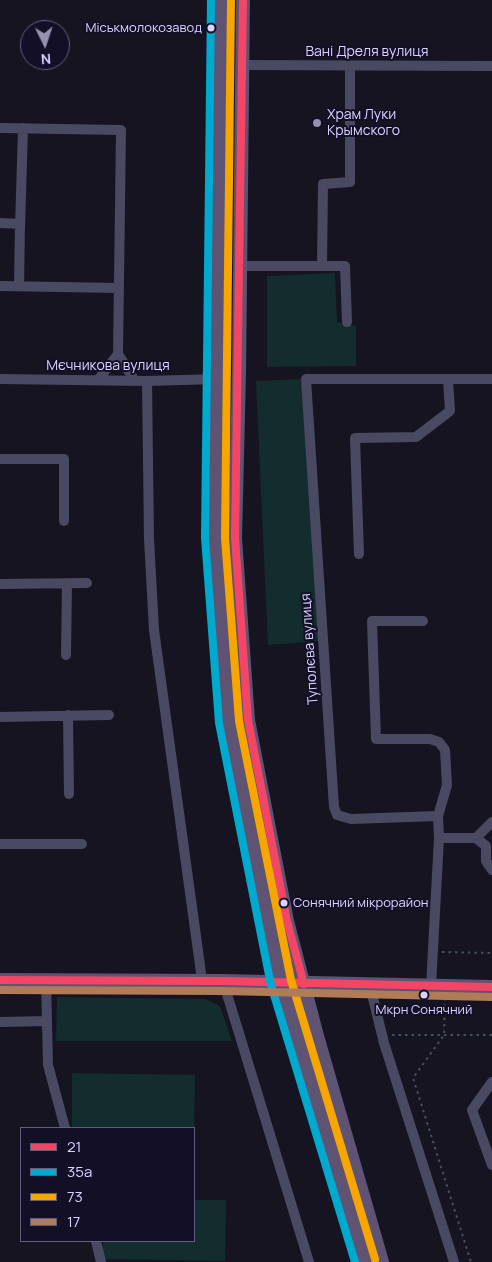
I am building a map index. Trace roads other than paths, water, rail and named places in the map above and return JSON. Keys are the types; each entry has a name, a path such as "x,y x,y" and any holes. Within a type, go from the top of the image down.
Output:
{"main road":[{"path":"365,1262 281,982 228,722 215,538 221,5 243,5 235,538 248,720 286,921 382,1262"},
{"path":"220,132 242,132"},
{"path":"0,980 202,980 370,986 492,987"}],"street":[{"name":"Вані Дреля вулиця","path":"242,65 492,66"},
{"path":"322,266 323,184 350,182 350,66"},
{"path":"0,128 121,130 118,354 135,381"},
{"path":"19,286 23,128"},
{"path":"0,223 20,224 20,228"},
{"path":"240,266 345,266 347,322"},
{"path":"0,286 119,288"},
{"path":"98,380 118,354"},
{"name":"Мєчникова вулиця","path":"0,380 147,381 216,378"},
{"name":"Туполєва вулиця","path":"438,816 351,819 338,815 334,807 306,379 448,380"},
{"path":"359,554 355,438 416,437 450,411 448,380 492,379"},
{"path":"147,381 149,539 154,630 202,980"},
{"path":"0,459 64,459 64,521"},
{"path":"0,584 87,583"},
{"path":"66,656 67,584"},
{"path":"423,621 372,621 376,739 430,739 439,742 445,750 448,785 438,816 439,838 434,952 438,986"},
{"path":"0,717 109,714"},
{"path":"68,715 69,794"},
{"path":"476,838 492,822"},
{"path":"439,838 476,838 486,846 486,860 492,870"},
{"path":"0,844 82,844"},
{"path":"46,980 48,1066 65,1127"},
{"path":"223,981 310,1262"},
{"path":"370,986 382,1035 454,1262"},
{"path":"0,1022 47,1022"},
{"path":"492,1082 472,1110 492,1165"},
{"path":"96,1242 101,1262"}],"place":[{"name":"Міськмолокозавод","path":"211,28"},
{"name":"Храм Луки Крымского","path":"317,123"},
{"name":"Сонячний мікрорайон","path":"284,903"},
{"name":"Мкрн Сонячний","path":"424,995"}]}
